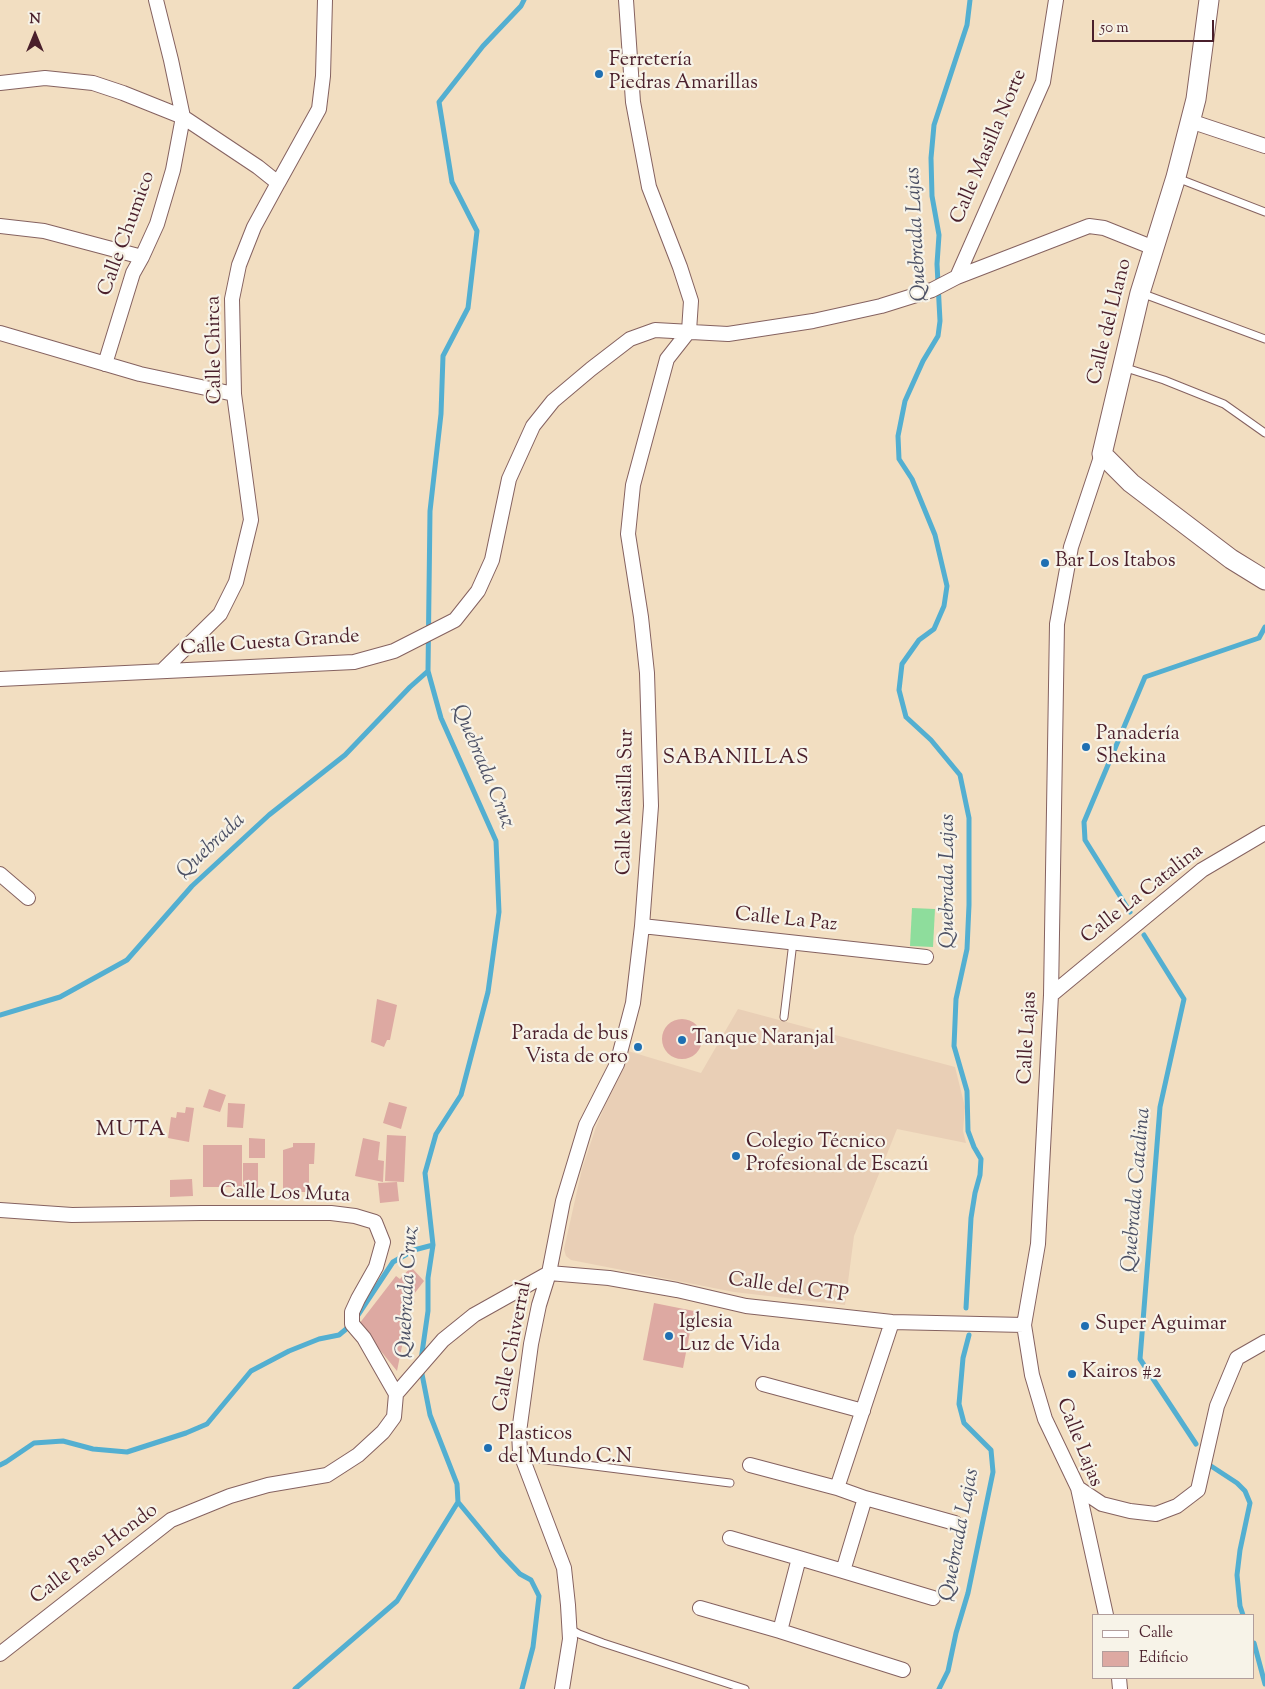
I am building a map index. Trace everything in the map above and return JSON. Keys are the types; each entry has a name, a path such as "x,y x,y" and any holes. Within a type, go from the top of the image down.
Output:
{"main road":[{"name":"Calle del Llano","path":"1102,454 1140,292 1176,177 1196,99 1209,0"},
{"path":"1102,454 1131,483 1231,559 1265,580"}],"street":[{"path":"156,0 183,117"},
{"name":"Calle Chirca","path":"162,671 220,614 236,582 252,520 234,394 232,299 239,265 254,227 319,109 324,76 325,0"},
{"path":"626,0 633,102 649,187 680,266 691,302 689,331"},
{"name":"Calle Masilla Norte","path":"957,277 1043,82 1056,0"},
{"path":"0,83 45,78 93,83 122,93 183,117 278,182"},
{"name":"Calle Chumico","path":"105,364 133,273 157,224 173,170 183,117"},
{"path":"1190,121 1265,146"},
{"path":"0,226 44,230 142,257"},
{"name":"Calle Cuesta Grande","path":"0,679 354,662 394,651 455,620 478,591 492,560 509,479 533,426 553,401 590,369 630,339 655,330 728,334 814,321 881,306 932,290 957,277 1089,226 1104,228 1154,248"},
{"name":"Calle Masilla Sur","path":"549,1273 563,1201 576,1156 586,1125 617,1064 633,1003 642,926 651,806 648,673 628,534 633,485 667,359 689,331"},
{"path":"0,333 140,374 234,394"},
{"name":"Calle Lajas","path":"1102,454 1071,547 1057,624 1051,995 1038,1244 1024,1325 1032,1375 1044,1419 1078,1488 1106,1614"},
{"name":"Calle La Catalina","path":"1051,995 1202,870 1265,833"},
{"path":"0,874 28,898"},
{"name":"Calle La Paz","path":"642,926 926,957"},
{"name":"Calle Los Muta","path":"0,1210 72,1215 201,1213 331,1214 355,1216 374,1222 383,1242 376,1267 352,1312 354,1328 364,1338 396,1394"},
{"path":"396,1394 443,1340 474,1315 549,1273"},
{"name":"Calle del CTP","path":"549,1273 609,1278 677,1290 746,1306 892,1322 1024,1325"},
{"name":"Calle Chiverral","path":"549,1273 539,1304 531,1344 518,1432 522,1457 564,1568 570,1639 562,1689"},
{"path":"837,1488 892,1322"},
{"path":"1078,1488 1102,1504 1130,1511 1156,1514 1177,1506 1198,1490 1217,1406 1237,1358 1265,1342"},
{"path":"763,1384 863,1411"},
{"name":"Calle Paso Hondo","path":"0,1654 171,1520 230,1496 268,1485 327,1475 358,1455 383,1432 394,1417 396,1394"},
{"path":"750,1465 837,1488 865,1498 954,1523"},
{"path":"843,1571 865,1498"},
{"path":"730,1538 933,1598"},
{"path":"780,1631 799,1558"},
{"path":"700,1608 904,1670"}],"lane":[{"path":"1176,177 1265,212"},
{"path":"1140,292 1265,340"},
{"path":"1122,367 1164,380 1224,404 1265,433"},
{"path":"784,1017 793,942"},
{"path":"522,1457 730,1483"},
{"path":"569,1628 603,1643 745,1689"}],"shaded area":[{"name":"Colegio Técnico Profesional de Escazú","path":"738,1009 955,1067 965,1107 963,1131 966,1143 897,1129 854,1236 845,1305 734,1292 571,1260 566,1256 564,1249 582,1169 596,1127 628,1051 701,1073"}],"green space":[{"path":"912,908 935,909 933,947 910,946"}],"building":[{"path":"377,999 397,1005 390,1040 387,1040 384,1047 371,1042"},
{"name":"Tanque Naranjal","path":"686,1019 693,1022 699,1028 702,1039 701,1047 693,1056 686,1059 678,1059 671,1056 663,1047 662,1035 665,1028 674,1020"},
{"path":"209,1089 226,1095 220,1112 203,1107"},
{"path":"389,1102 407,1107 401,1129 383,1123"},
{"path":"228,1103 245,1104 243,1128 227,1127"},
{"path":"186,1107 194,1108 189,1142 168,1138 171,1117 176,1118 177,1112 185,1113"},
{"path":"387,1135 406,1136 404,1182 385,1181"},
{"path":"249,1138 265,1139 265,1158 249,1158"},
{"path":"363,1138 380,1142 378,1160 384,1161 383,1182 355,1176"},
{"path":"293,1143 315,1143 314,1164 309,1164 309,1192 283,1192 283,1150 293,1147"},
{"path":"203,1145 242,1145 242,1187 203,1187"},
{"path":"243,1163 258,1163 258,1194 243,1194"},
{"path":"192,1179 193,1196 170,1197 170,1180"},
{"path":"397,1182 399,1201 380,1203 378,1183"},
{"path":"411,1267 424,1281 411,1298 415,1302 398,1318 406,1326 397,1371 359,1324 396,1276 400,1279"},
{"name":"Iglesia Luz de Vida","path":"654,1303 694,1311 683,1368 643,1360"}],"waterway":[{"name":"Quebrada Cruz","path":"421,1360 428,1311 428,1278 433,1245 425,1173 436,1134 461,1095 488,992 499,912 496,841 441,718 428,671 430,511 441,414 443,356 468,308 477,231 452,182 439,102 483,46 521,6 524,0"},
{"name":"Quebrada Lajas","path":"966,1308 971,1218 980,1175 981,1159 968,1131 967,1091 954,1046 956,999 967,949 969,818 960,775 931,740 906,717 899,690 902,664 919,640 934,629 944,606 947,586 935,535 912,479 899,459 898,436 905,401 923,361 938,336 940,321 937,264 939,235 932,196 931,158 934,125 967,25 970,0"},
{"name":"Quebrada Catalina","path":"1130,912 1085,840 1084,822 1145,677 1259,638 1265,627"},
{"name":"Quebrada","path":"0,1015 60,997 127,960 192,886 269,815 345,755 410,687 428,671"},
{"name":"Quebrada Catalina","path":"1144,935 1184,999 1160,1107 1140,1359 1196,1444"},
{"path":"356,1318 393,1262 414,1250 433,1245"},
{"path":"0,1465 34,1443 63,1441 93,1449 127,1452 186,1433 207,1424 251,1371 289,1351 319,1339 339,1335 351,1325"},
{"name":"Quebrada Lajas","path":"939,1689 948,1671 956,1633 968,1593 993,1472 991,1450 964,1423 959,1404 963,1358 969,1335"},
{"name":"Quebrada Cruz","path":"295,1689 397,1601 458,1502 457,1484 430,1415 421,1369"},
{"name":"Quebrada Catalina","path":"1211,1466 1237,1483 1245,1491 1250,1503 1237,1575 1243,1614"},
{"path":"458,1502 501,1554 520,1574 531,1580 539,1596 533,1647 522,1689"},
{"name":"Quebrada Catalina","path":"1255,1647 1265,1684"}],"place":[{"name":"Ferretería Piedras Amarillas","path":"599,74"},
{"name":"Bar Los Itabos","path":"1045,563"},
{"name":"Panadería Shekina","path":"1086,747"},
{"name":"Tanque Naranjal","path":"682,1040"},
{"name":"Parada de bus Vista de oro","path":"638,1047"},
{"name":"Colegio Técnico Profesional de Escazú","path":"736,1156"},
{"name":"Super Aguimar","path":"1085,1326"},
{"name":"Iglesia Luz de Vida","path":"669,1336"},
{"name":"Kairos #2","path":"1072,1374"},
{"name":"Plasticos del Mundo C.N","path":"488,1448"}],"district":[{"name":"SABANILLAS","path":"736,759"},
{"name":"MUTA","path":"131,1131"}]}
